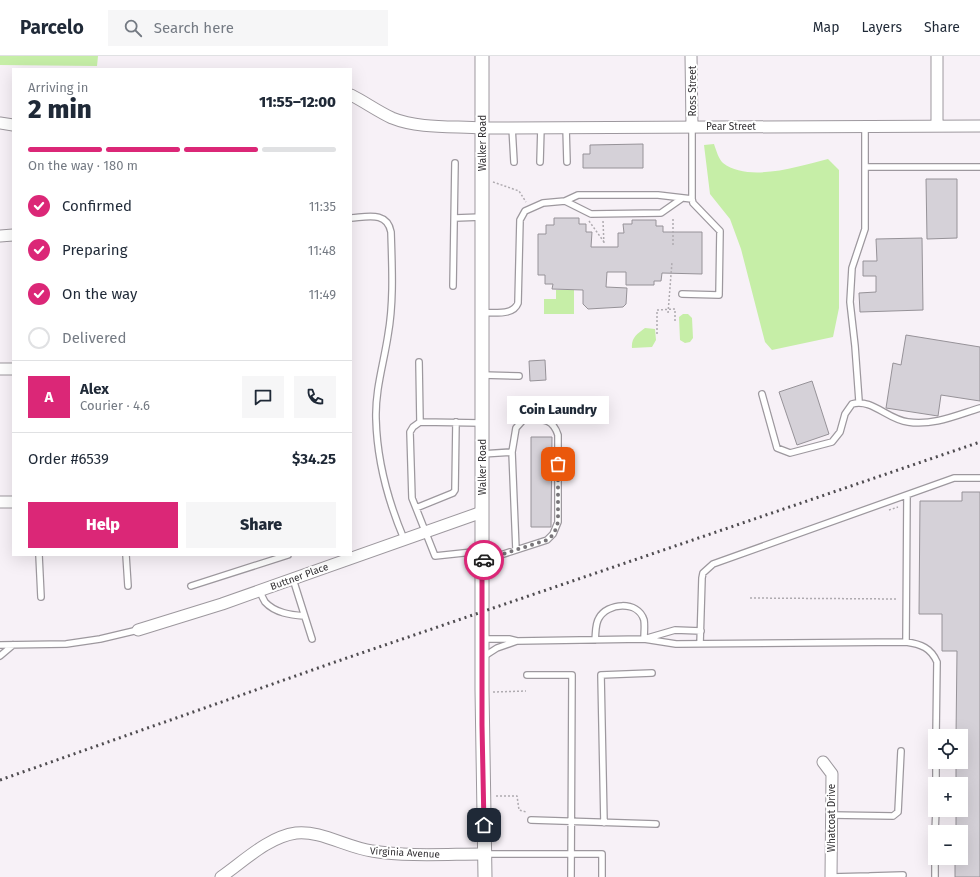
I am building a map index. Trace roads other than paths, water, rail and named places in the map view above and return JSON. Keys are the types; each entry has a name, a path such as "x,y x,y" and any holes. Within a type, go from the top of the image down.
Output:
{"street":[{"name":"Walker Road","path":"482,56 481,658 485,877"},
{"name":"Ross Street","path":"691,56 692,126"},
{"path":"937,56 937,126"},
{"name":"Pear Street","path":"352,96 374,109 394,118 422,124 482,128 980,126"},
{"path":"0,123 12,125"},
{"path":"0,236 12,235"},
{"path":"0,370 12,369"},
{"path":"0,502 12,502"},
{"name":"Buttner Place","path":"352,555 482,512"},
{"name":"Buttner Place","path":"138,630 260,590 347,557"},
{"name":"Whatcoat Drive","path":"822,762 832,774 831,877"},
{"name":"Virginia Avenue","path":"221,877 271,842 284,836 297,833 318,835 358,849 373,852 409,854 484,854"}],"lane":[{"path":"682,294 719,295 720,231 693,203 692,199 692,126"},
{"path":"859,402 850,302 852,268 865,229 865,126"},
{"path":"512,127 514,162"},
{"path":"540,162 541,127"},
{"path":"566,127 567,162"},
{"path":"454,286 455,163"},
{"path":"865,167 980,167"},
{"path":"482,313 512,312 516,308 518,303 520,220 522,215 530,208 543,203 565,202 578,195 658,194 692,199"},
{"path":"565,202 592,214 653,213 661,212 681,198"},
{"path":"352,218 381,217 387,220 391,232 391,311 377,396 376,417 379,457 392,511 404,539"},
{"path":"455,218 482,217"},
{"path":"419,362 420,422"},
{"path":"482,375 519,376"},
{"path":"762,394 777,448 790,453 832,442 840,432 846,414 852,404 859,402 866,403 891,417 907,422 923,423 940,420 980,408"},
{"path":"482,423 420,422 413,426 410,432 412,498 435,556 482,556 516,550 547,540 554,534 558,522 558,435 555,426 546,420 524,419 516,428 512,452 516,550"},
{"path":"416,508 453,493 455,490 456,422"},
{"path":"482,454 512,452"},
{"path":"700,644 702,578 703,573 713,564 954,478 980,478"},
{"path":"906,642 907,495"},
{"path":"39,556 41,597"},
{"path":"126,556 128,586"},
{"path":"190,586 285,556"},
{"path":"293,578 312,639"},
{"path":"260,590 265,602 274,608 288,615 304,616"},
{"path":"595,640 598,620 603,612 610,608 620,606 633,608 640,612 644,620 644,639"},
{"path":"0,645 66,644 100,639 138,630"},
{"path":"644,639 675,630 700,630"},
{"path":"482,639 509,639 517,641 644,639 676,644 918,643 934,654 937,662 936,729"},
{"path":"481,658 497,648 517,641"},
{"path":"0,656 13,645"},
{"path":"604,823 601,675 652,673"},
{"path":"527,675 572,675 570,877"},
{"path":"831,815 893,816 898,812 901,751"},
{"path":"530,820 656,824"},
{"path":"484,854 602,854 602,877"},
{"path":"935,865 935,877"},
{"path":"831,877 903,875"}],"railway":[{"path":"0,780 338,661 980,442"}],"place":[{"name":"Coin Laundry","path":"558,464"}]}
